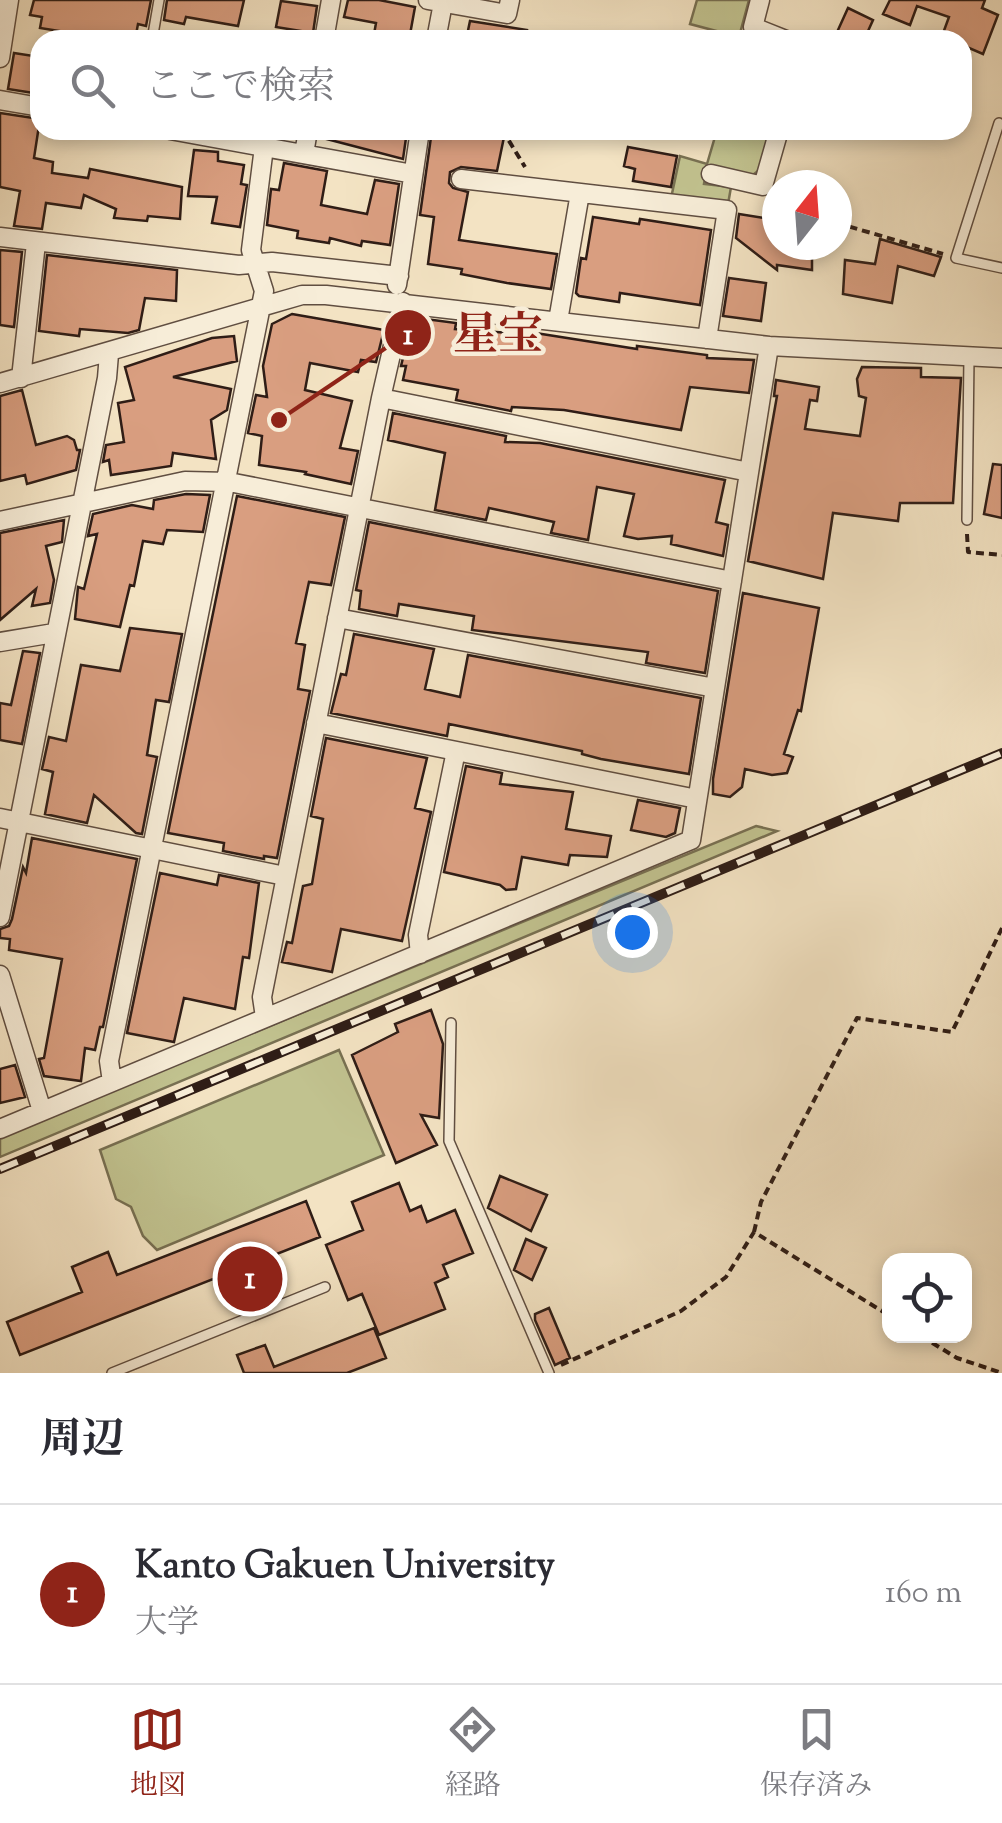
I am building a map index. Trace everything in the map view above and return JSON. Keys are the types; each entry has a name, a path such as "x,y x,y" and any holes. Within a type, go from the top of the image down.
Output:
{"street":[{"path":"0,58 8,0"},
{"path":"326,30 331,0"},
{"path":"436,30 436,1 507,14 510,0"},
{"path":"758,30 753,28 760,0"},
{"path":"0,100 30,105"},
{"path":"225,140 413,174"},
{"path":"304,154 306,140"},
{"path":"266,1017 262,997 399,301 418,140"},
{"path":"711,174 763,186 776,140"},
{"path":"112,1082 109,1061 264,291 251,250 264,147"},
{"path":"461,179 727,210"},
{"path":"707,339 727,210 736,182"},
{"path":"558,321 580,193"},
{"path":"0,237 239,266 272,262 399,276"},
{"path":"21,378 36,243"},
{"path":"0,383 302,296 399,301 770,346 1002,358"},
{"path":"0,1129 691,840 770,346"},
{"path":"0,916 8,820 82,504 109,354"},
{"path":"381,398 749,472"},
{"path":"0,521 185,482 226,482 732,580"},
{"path":"337,618 715,688"},
{"path":"0,642 54,632"},
{"path":"316,723 697,800"},
{"path":"420,954 418,935 456,751"},
{"path":"8,820 285,876"},
{"path":"0,975 42,1110"}],"lane":[{"path":"154,30 159,0"},
{"path":"1001,121 956,258 1002,268"},
{"path":"967,520 969,354"},
{"path":"452,1023 449,1141 548,1372"},
{"path":"112,1373 326,1286"}],"path":[{"path":"508,140 530,177 532,188"},
{"path":"852,227 956,258"},
{"path":"967,520 968,552 1002,555"},
{"path":"548,1372 681,1312 726,1276 754,1232 762,1202 857,1018 952,1032 1002,928"},
{"path":"754,1232 882,1311"},
{"path":"932,1343 957,1358 1002,1373"}],"green space":[{"path":"697,0 749,0 741,30 713,30 690,24"},
{"path":"714,140 769,140 762,168 750,177 707,165 704,184 731,187 727,210 670,203 680,156 707,164"},
{"path":"756,826 777,831 0,1157 0,1137"},
{"path":"339,1050 384,1155 157,1250 143,1236 131,1207 116,1199 100,1150"}],"building":[{"path":"34,0 151,0 146,26 138,24 137,30 53,30 40,28 42,17 30,15"},
{"path":"167,0 244,0 238,26 186,17 184,24 164,20"},
{"path":"348,0 379,0 415,7 411,30 375,30 376,23 344,17"},
{"path":"890,0 985,0 982,8 998,15 983,54 972,49 972,30 944,30 949,17 917,6 910,25 883,14"},
{"path":"281,1 317,6 313,30 276,27"},
{"path":"848,8 873,20 868,30 838,30"},
{"path":"470,21 527,30 468,30"},
{"path":"14,53 30,55 30,92 8,89"},
{"path":"0,113 30,118 30,140 37,140 34,158 53,162 52,173 88,178 90,169 182,187 180,219 114,218 116,209 84,195 81,208 46,203 42,229 14,226 20,191 0,187"},
{"path":"330,140 406,140 403,159"},
{"path":"431,140 503,140 497,171 461,167 450,172 449,183 453,188 468,192 459,240 557,254 551,289 461,274 462,269 428,264 434,217 420,215"},
{"path":"628,147 677,156 671,187 633,181 635,169 624,166"},
{"path":"194,150 218,152 218,161 244,165 241,184 247,185 240,227 212,223 217,197 188,196"},
{"path":"284,163 327,171 321,205 367,214 375,180 399,184 390,245 362,241 361,246 330,238 329,243 297,238 298,231 267,225 271,189 279,190"},
{"path":"739,214 762,218 762,258 736,238"},
{"path":"593,217 639,224 640,219 711,230 700,305 620,293 619,302 579,296 576,293 581,258 586,259"},
{"path":"880,239 941,257 934,276 898,266 892,303 843,294 845,260 875,264"},
{"path":"0,250 22,252 14,327 0,325"},
{"path":"47,255 177,270 176,301 145,298 139,330 128,333 80,329 79,336 39,331"},
{"path":"764,260 812,260 812,270 777,265 777,270"},
{"path":"729,278 766,283 761,321 723,316"},
{"path":"292,314 384,330 376,362 361,360 358,372 310,363 305,390 352,401 340,448 358,451 351,484 259,465 262,436 248,433 256,395 267,397 263,366 272,324"},
{"path":"418,318 456,323 455,329 510,333 510,329 707,358 754,360 749,393 690,387 681,430 564,410 512,407 511,411 456,400 458,390 403,380 406,366 401,366 409,334 417,335"},
{"path":"234,336 237,361 173,377 231,389 227,410 211,420 216,459 173,453 171,466 111,475 109,460 103,462 106,445 124,442 118,403 134,400 125,367 212,338"},
{"path":"862,367 921,368 921,377 961,378 953,503 900,503 898,521 833,513 823,579 748,561 777,396 776,380 819,387 817,401 810,400 805,429 860,436 866,398 859,396 857,379"},
{"path":"22,390 36,445 67,436 74,440 80,450 76,470 27,484 25,475 0,481 0,396"},
{"path":"393,413 506,436 505,442 540,443 725,480 716,522 728,525 723,556 671,544 672,536 624,536 634,494 597,487 588,540 551,533 554,522 489,508 486,520 435,510 445,453 388,440"},
{"path":"993,464 1002,465 1002,518 984,514"},
{"path":"186,494 210,495 203,532 167,530 163,544 143,541 120,627 75,619 78,587 84,589 97,534 88,536 93,514 132,505 153,509 154,500"},
{"path":"237,496 345,517 331,585 309,582 296,643 305,645 298,689 310,691 277,858 223,851 224,843 168,833"},
{"path":"64,520 62,542 46,546 54,580 50,603 32,606 36,589 0,620 0,533"},
{"path":"369,522 718,591 705,673 646,663 648,652 472,630 474,616 399,604 397,616 359,609 361,591 356,590"},
{"path":"743,593 819,608 801,711 798,710 784,754 793,757 787,773 772,775 745,769 742,787 730,797 713,794 713,779"},
{"path":"130,628 182,634 169,702 156,700 147,755 157,757 142,834 136,833 94,795 87,823 45,814 53,772 42,769 49,737 66,741 81,665 120,671"},
{"path":"354,634 434,649 425,689 460,697 468,655 701,698 689,774 601,759 582,751 449,724 447,736 331,713 341,674 346,675"},
{"path":"23,651 40,653 22,744 0,740 0,703 11,705"},
{"path":"326,738 427,758 415,808 431,812 402,941 341,929 332,972 282,962 287,942 292,943 303,886 312,884 323,819 311,816"},
{"path":"466,766 502,773 500,784 573,792 566,829 611,836 607,857 570,855 568,865 522,857 516,889 506,890 500,885 444,872"},
{"path":"638,800 680,808 675,833 666,837 631,830"},
{"path":"32,838 137,859 103,1027 95,1050 85,1048 81,1081 44,1076 39,1059 44,1058 62,959 9,950 10,939 0,938 0,929 9,926 12,919"},
{"path":"160,873 217,885 219,875 259,883 249,958 243,957 235,1009 184,998 174,1042 127,1033"},
{"path":"431,1010 443,1044 439,1118 421,1115 437,1145 396,1163 352,1055 398,1032 395,1024"},
{"path":"15,1065 25,1097 0,1103 0,1069"},
{"path":"500,1176 547,1195 531,1231 488,1208"},
{"path":"399,1183 410,1211 421,1206 427,1222 455,1210 473,1253 443,1265 448,1277 435,1283 445,1309 379,1335 362,1294 348,1300 326,1245 363,1230 352,1202"},
{"path":"306,1201 320,1237 20,1355 7,1322 82,1292 72,1267 108,1252 117,1275"},
{"path":"526,1239 546,1248 532,1280 514,1270"},
{"path":"549,1308 570,1358 555,1365 535,1320 535,1314"},
{"path":"374,1328 386,1358 347,1373 244,1373 237,1355 265,1345 274,1367"}],"railway":[{"path":"0,1169 1002,753"}],"place":[{"name":"星宝","path":"279,420"},
{"name":"Kanto Gakuen University","path":"250,1279"}]}
